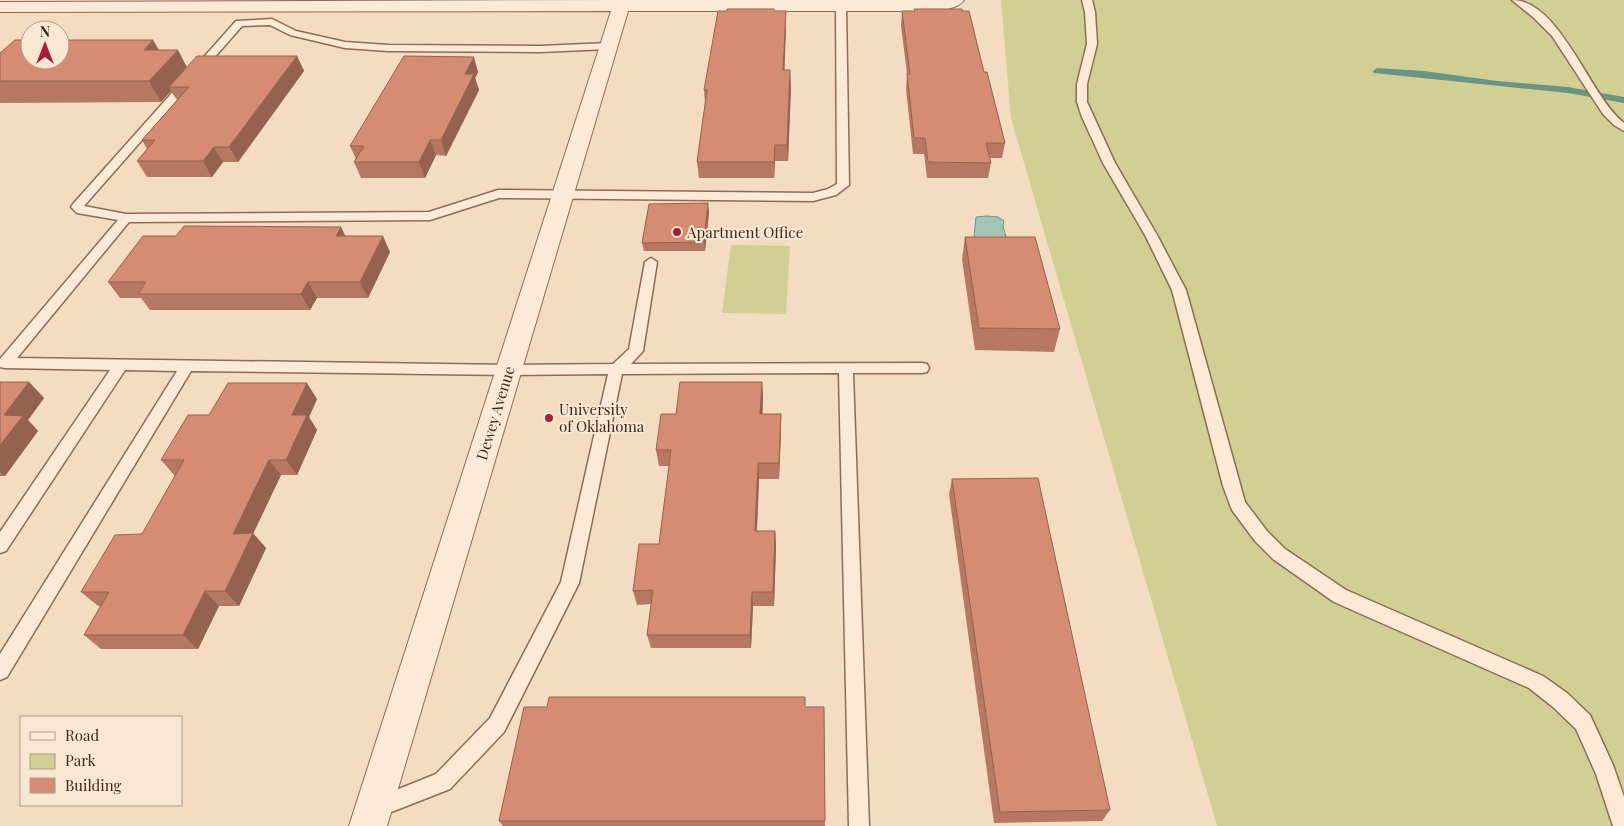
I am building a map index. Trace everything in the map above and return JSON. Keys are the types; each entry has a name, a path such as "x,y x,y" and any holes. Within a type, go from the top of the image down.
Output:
{"street":[{"path":"0,7 267,7 622,3 928,6 946,4 956,0"},
{"name":"Dewey Avenue","path":"370,818 622,3"}],"lane":[{"path":"1087,0 1090,12 1092,44 1082,84 1082,102 1109,163 1151,235 1179,290 1231,486 1238,505 1252,525 1279,554 1340,596 1536,682 1560,700 1583,722 1606,772 1623,826"},
{"path":"1517,0 1543,19 1556,34 1585,76 1607,113 1614,122 1624,128"},
{"path":"609,46 540,49 344,45 293,33 272,22 239,23 78,207 81,210 126,218 430,216 498,194 813,197 832,192 843,185 841,6"},
{"path":"253,23 267,7"},
{"path":"126,218 5,363 509,370 922,368"},
{"path":"370,818 443,782 497,724 570,583 616,369 636,351 651,262"},
{"path":"0,546 121,365"},
{"path":"0,671 187,366"},
{"path":"846,368 859,826"}],"green space":[{"path":"1001,0 1624,0 1624,826 1217,826 1011,118"},
{"path":"731,245 790,246 786,314 722,313"}],"shaded area":[{"path":"976,217 998,217 1004,221 1003,226 1007,240 981,247 974,236"}],"building":[{"path":"727,9 774,9 774,11 786,11 783,70 790,70 787,145 775,145 774,162 697,162 707,90 704,90 718,11 727,11"},
{"path":"914,9 962,9 962,11 969,11 984,72 987,72 1005,143 986,143 991,163 928,162 925,138 914,138 907,74 910,74 902,11 915,11"},
{"path":"15,40 20,40 20,70 70,70 70,40 153,40 144,50 178,50 149,81 0,81 0,53"},
{"path":"197,56 297,56 229,147 214,147 203,161 137,161 155,140 142,140 189,87 169,87"},
{"path":"404,56 474,57 465,74 474,74 441,140 430,140 419,162 354,162 364,146 350,146"},
{"name":"Apartment Office","path":"708,203 704,242 642,243 649,204"},
{"path":"184,226 341,227 336,236 383,236 360,282 308,282 301,294 138,294 146,282 108,282 143,236 176,236"},
{"path":"965,237 1035,237 1060,329 979,328"},
{"path":"0,382 29,382 4,415 23,416 0,445"},
{"path":"680,382 762,382 760,414 781,414 779,463 758,463 755,531 775,531 773,592 752,592 750,635 647,635 653,590 633,591 639,544 659,544 671,450 656,450 661,414 676,414"},
{"path":"228,383 307,383 292,415 307,415 286,460 269,460 233,534 253,533 225,591 205,591 183,635 84,635 109,592 81,592 115,535 142,534 184,460 161,460 188,415 209,415"},
{"path":"1038,478 1110,810 1000,812 952,479"},
{"path":"549,697 805,697 805,707 824,707 825,821 499,821 524,707 547,707"}],"waterway":[{"path":"1377,71 1424,74 1497,84 1568,90 1624,100"}],"place":[{"name":"Apartment Office","path":"677,232"},
{"name":"University of Oklahoma","path":"549,418"}]}
